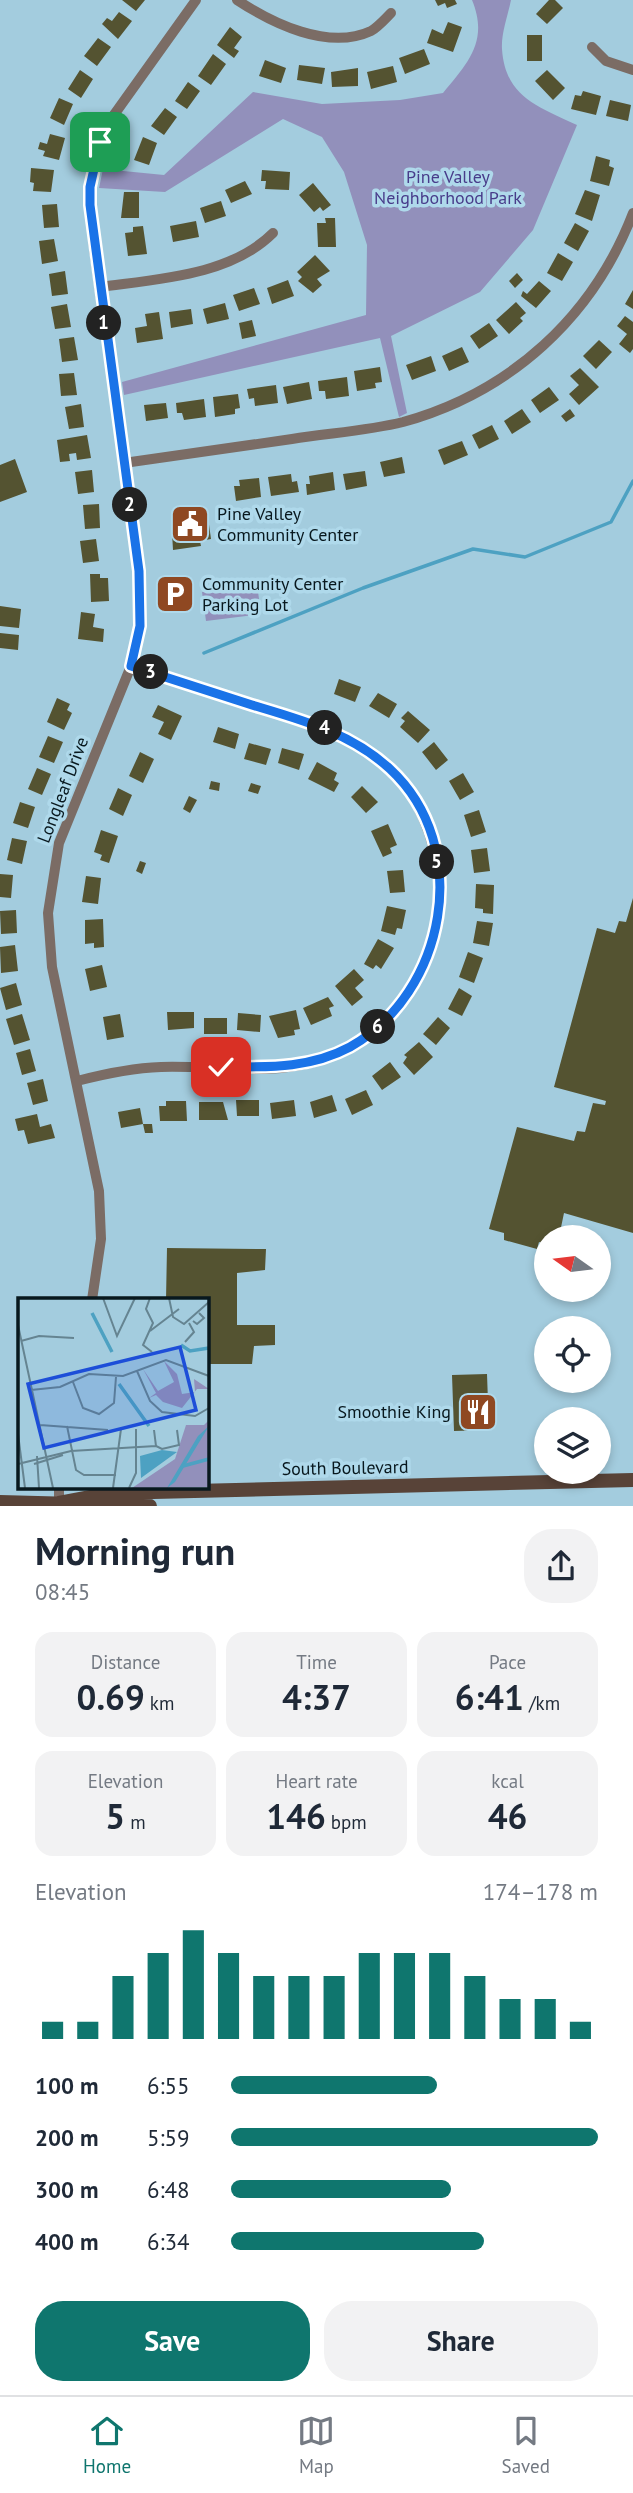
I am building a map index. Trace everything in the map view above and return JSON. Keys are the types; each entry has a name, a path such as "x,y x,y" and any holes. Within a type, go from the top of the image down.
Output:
{"main road":[{"name":"South Boulevard","path":"60,1503 112,1493 633,1480"},
{"name":"South Boulevard","path":"0,1502 150,1506"}],"street":[{"name":"Longleaf Drive","path":"92,1298 98,1269 101,1215 97,1172 51,967 48,933 52,875 71,809 131,666 140,626 140,603 124,463 99,288 90,187 100,142 125,97 196,0"},
{"path":"237,0 272,22 306,33 327,36 372,30 391,13"},
{"path":"592,47 606,61 633,70"},
{"path":"124,463 384,426 436,412 480,392 520,366 571,320 600,281 633,213"},
{"path":"99,288 159,279 214,265 253,251 273,233"},
{"path":"77,1081 159,1067 283,1067 323,1059 349,1047 382,1024 416,983 435,936 439,913 438,865 424,819 407,789 371,752 327,729 131,666"},
{"path":"59,1489 60,1503"}],"green space":[{"name":"Pine Valley Neighborhood Park","path":"472,0 511,0 502,43 510,79 526,98 537,106 577,125 533,230 480,292 391,336 407,413 399,417 380,338 124,395 122,382 366,315 367,245 344,172 322,137 283,119 165,192 99,188 103,169 164,175 253,92 322,104 400,100 443,93 468,61 477,40 477,15"},
{"path":"257,584 261,614 206,621 202,592"}],"building":[{"path":"122,0 145,0 136,11"},
{"path":"435,0 455,0 457,4 447,8 445,3 438,6"},
{"path":"549,0 555,0 563,8 547,24 536,14"},
{"path":"119,12 132,21 118,39 102,24 107,18 112,21"},
{"path":"448,22 462,27 453,52 427,43 432,29 443,34"},
{"path":"230,27 242,37 234,48 239,51 234,58 217,45"},
{"path":"527,35 542,35 542,61 527,61"},
{"path":"98,38 111,47 97,66 84,56"},
{"path":"424,49 430,64 405,74 399,58"},
{"path":"213,54 226,64 211,85 198,76"},
{"path":"265,60 286,68 281,83 259,76"},
{"path":"299,65 325,68 322,84 297,80"},
{"path":"393,66 397,82 371,89 367,72"},
{"path":"358,68 358,86 332,87 331,72"},
{"path":"80,70 93,79 81,98 68,89"},
{"path":"547,70 565,88 553,100 535,81"},
{"path":"188,82 200,91 187,109 175,101"},
{"path":"583,91 601,96 596,115 571,109 575,95 581,96"},
{"path":"59,98 73,104 64,125 50,118"},
{"path":"610,100 631,105 628,121 606,116"},
{"path":"165,108 177,117 164,135 151,126"},
{"path":"50,134 65,138 59,160 43,156 45,151 38,149 40,142 47,144"},
{"path":"143,137 157,143 149,165 134,160"},
{"path":"596,156 610,160 609,166 614,168 609,186 590,181"},
{"path":"31,168 54,170 51,192 33,191 34,183 30,182"},
{"path":"262,170 290,172 289,190 265,189 266,181 261,181"},
{"path":"245,181 252,194 231,203 225,190"},
{"path":"313,183 331,205 323,211 320,207 314,212 299,195"},
{"path":"585,190 600,195 592,221 575,214"},
{"path":"124,192 139,192 139,218 121,218"},
{"path":"221,201 226,216 205,223 200,208"},
{"path":"57,204 59,227 44,228 42,205"},
{"path":"325,218 335,218 336,247 318,247 317,223 326,223"},
{"path":"196,221 199,237 173,242 170,226"},
{"path":"575,223 589,231 578,251 564,243"},
{"path":"143,226 147,254 128,256 125,233 133,232 133,227"},
{"path":"54,239 58,261 42,264 39,241"},
{"path":"558,253 573,262 562,281 547,273"},
{"path":"315,255 330,271 317,279 322,285 313,293 298,281 302,277 297,272"},
{"path":"65,271 68,294 52,296 49,274"},
{"path":"517,273 523,280 515,288 509,281"},
{"path":"288,280 294,296 272,304 267,288"},
{"path":"539,281 551,291 536,308 521,296 523,291 527,294"},
{"path":"254,288 260,304 239,311 233,295"},
{"path":"633,290 633,309 625,304"},
{"path":"516,302 526,313 520,318 523,321 509,334 496,320"},
{"path":"225,303 229,319 207,324 203,309"},
{"path":"67,304 71,327 55,329 51,307"},
{"path":"191,309 193,324 171,328 169,312"},
{"path":"159,312 163,339 137,343 135,328 147,326 145,314"},
{"path":"625,316 633,322 633,349 630,353 619,344 627,334 617,326"},
{"path":"252,320 256,336 242,339 239,323"},
{"path":"489,323 498,336 479,349 470,336"},
{"path":"74,337 78,360 62,362 59,339"},
{"path":"599,340 612,352 596,369 583,356"},
{"path":"462,347 469,362 449,371 442,356"},
{"path":"431,356 436,371 412,380 406,365"},
{"path":"380,367 382,382 375,383 376,388 357,391 354,371"},
{"path":"580,368 599,387 579,405 569,394 579,385 570,376"},
{"path":"74,373 77,395 61,396 59,374"},
{"path":"347,377 349,396 326,399 325,391 319,391 318,381"},
{"path":"309,382 312,399 287,404 283,387"},
{"path":"276,385 278,403 255,406 254,398 249,399 247,389"},
{"path":"549,387 559,400 540,413 531,400"},
{"path":"238,394 240,408 235,409 235,414 215,417 213,397"},
{"path":"204,399 206,417 184,420 182,413 177,413 176,403"},
{"path":"166,403 168,418 146,421 144,405"},
{"path":"81,404 84,427 69,429 65,407"},
{"path":"522,409 531,422 512,434 504,421"},
{"path":"570,409 575,416 566,422 561,416"},
{"path":"492,425 499,439 479,449 472,435"},
{"path":"87,435 91,458 77,460 76,453 69,454 70,461 60,462 57,440"},
{"path":"462,441 468,455 444,465 438,450"},
{"path":"402,457 405,473 384,477 380,462"},
{"path":"15,459 27,492 0,502 0,465"},
{"path":"92,470 94,492 78,494 75,472"},
{"path":"365,471 367,486 346,490 343,474"},
{"path":"333,472 335,490 307,495 306,484 310,484 309,476"},
{"path":"291,474 292,482 297,481 299,492 271,496 268,477"},
{"path":"259,478 261,497 236,501 234,486 240,486 239,480"},
{"path":"99,504 100,528 85,529 83,505"},
{"name":"Pine Valley Community Center","path":"207,510 211,539 200,541 201,546 173,550 171,515"},
{"path":"96,539 99,561 83,563 80,541"},
{"path":"90,574 100,574 100,578 108,578 109,601 91,602"},
{"path":"0,606 21,609 19,628 0,626"},
{"path":"81,612 95,614 93,627 104,629 103,642 78,639"},
{"path":"0,633 19,635 18,650 0,648"},
{"path":"339,679 361,687 355,702 334,694"},
{"path":"378,693 397,704 389,718 369,706"},
{"path":"57,698 70,704 67,710 72,713 64,730 47,722"},
{"path":"158,705 182,716 171,740 158,734 164,722 152,717"},
{"path":"408,711 430,730 418,743 400,727 405,721 401,718"},
{"path":"218,727 239,734 235,749 213,742"},
{"path":"48,736 63,742 54,763 39,757"},
{"path":"434,742 448,760 436,770 422,752"},
{"path":"249,743 271,749 266,765 244,759"},
{"path":"282,748 304,754 299,770 278,763"},
{"path":"140,752 154,759 143,783 129,776"},
{"path":"317,762 337,773 334,780 339,783 334,792 308,779"},
{"path":"37,768 51,774 42,795 28,789"},
{"path":"463,773 474,792 460,800 449,781"},
{"path":"211,781 220,783 219,791 209,789"},
{"path":"251,783 261,786 258,794 248,791"},
{"path":"362,786 378,802 366,813 351,797"},
{"path":"118,788 132,795 123,816 109,809"},
{"path":"189,796 197,800 190,813 183,809"},
{"path":"20,802 35,807 28,828 13,823"},
{"path":"479,810 486,832 471,837 464,815"},
{"path":"388,824 397,845 390,848 392,853 383,857 371,831"},
{"path":"101,830 118,836 109,863 100,860 102,855 94,852"},
{"path":"12,838 27,841 22,864 7,860"},
{"path":"487,848 490,871 474,873 471,850"},
{"path":"140,861 146,863 142,874 136,871"},
{"path":"403,870 405,892 390,893 387,871"},
{"path":"0,874 13,875 11,898 0,897"},
{"path":"86,876 101,878 98,904 82,902"},
{"path":"476,884 494,885 493,914 483,913 483,909 475,908"},
{"path":"633,898 633,1233 564,1213 562,1225 534,1225 534,1248 504,1240 504,1233 489,1229 517,1127 574,1141 577,1131 585,1132 593,1103 605,1105 606,1101 554,1087 597,928 615,933 619,921 626,922"},
{"path":"387,906 406,910 402,929 397,928 395,935 381,931"},
{"path":"16,910 17,933 1,934 0,911"},
{"path":"103,919 104,947 94,948 94,943 85,944 85,920"},
{"path":"477,921 493,923 489,946 473,943"},
{"path":"378,939 394,948 381,969 376,965 373,969 364,964"},
{"path":"15,945 18,971 1,973 0,947"},
{"path":"468,952 483,958 474,983 459,977"},
{"path":"102,965 107,987 90,991 85,969"},
{"path":"354,969 364,980 355,988 363,997 352,1006 335,986"},
{"path":"16,983 22,1005 6,1010 0,988"},
{"path":"459,988 472,996 462,1016 448,1009"},
{"path":"328,997 334,1006 329,1008 332,1016 311,1025 303,1008"},
{"path":"296,1010 300,1029 294,1030 295,1035 278,1038 269,1016"},
{"path":"167,1012 194,1012 194,1028 168,1030"},
{"path":"238,1013 261,1015 260,1032 237,1030"},
{"path":"22,1014 30,1040 14,1045 6,1019"},
{"path":"120,1014 124,1037 107,1040 103,1017"},
{"path":"438,1017 450,1028 436,1045 423,1034"},
{"path":"204,1018 227,1018 227,1034 204,1034"},
{"path":"419,1042 433,1057 414,1075 403,1063 407,1057 404,1055"},
{"path":"30,1049 36,1071 22,1075 16,1053"},
{"path":"390,1062 401,1077 382,1090 372,1076"},
{"path":"43,1079 48,1101 33,1105 27,1083"},
{"path":"366,1090 373,1105 352,1115 345,1099"},
{"path":"332,1095 337,1111 314,1118 310,1102"},
{"path":"236,1100 259,1100 259,1116 237,1116"},
{"path":"294,1100 296,1116 272,1119 270,1103"},
{"path":"166,1101 186,1101 187,1121 160,1121 159,1106 166,1106"},
{"path":"199,1102 223,1102 228,1120 199,1120"},
{"path":"140,1108 143,1124 121,1128 118,1112"},
{"path":"37,1114 40,1127 51,1124 55,1138 28,1144 24,1130 18,1131 15,1119"},
{"path":"143,1124 152,1124 153,1133 145,1133"},
{"path":"167,1248 266,1249 265,1270 237,1273 237,1325 275,1325 275,1345 254,1346 252,1364 208,1364 208,1298 166,1298"},
{"path":"487,1374 489,1430 454,1431 452,1375"}],"waterway":[{"path":"204,653 363,588 473,549 525,557 611,522 633,481"}],"place":[{"name":"Pine Valley Community Center","path":"190,524"},
{"name":"Community Center Parking Lot","path":"175,594"},
{"name":"Smoothie King","path":"478,1412"}],"route":[{"path":"100,142 93,167 90,205 139,571 140,626 131,666 327,729 371,752 392,771 419,809 438,865 439,913 426,962 402,1003 382,1024 349,1047 323,1059 301,1065 221,1067"}]}
